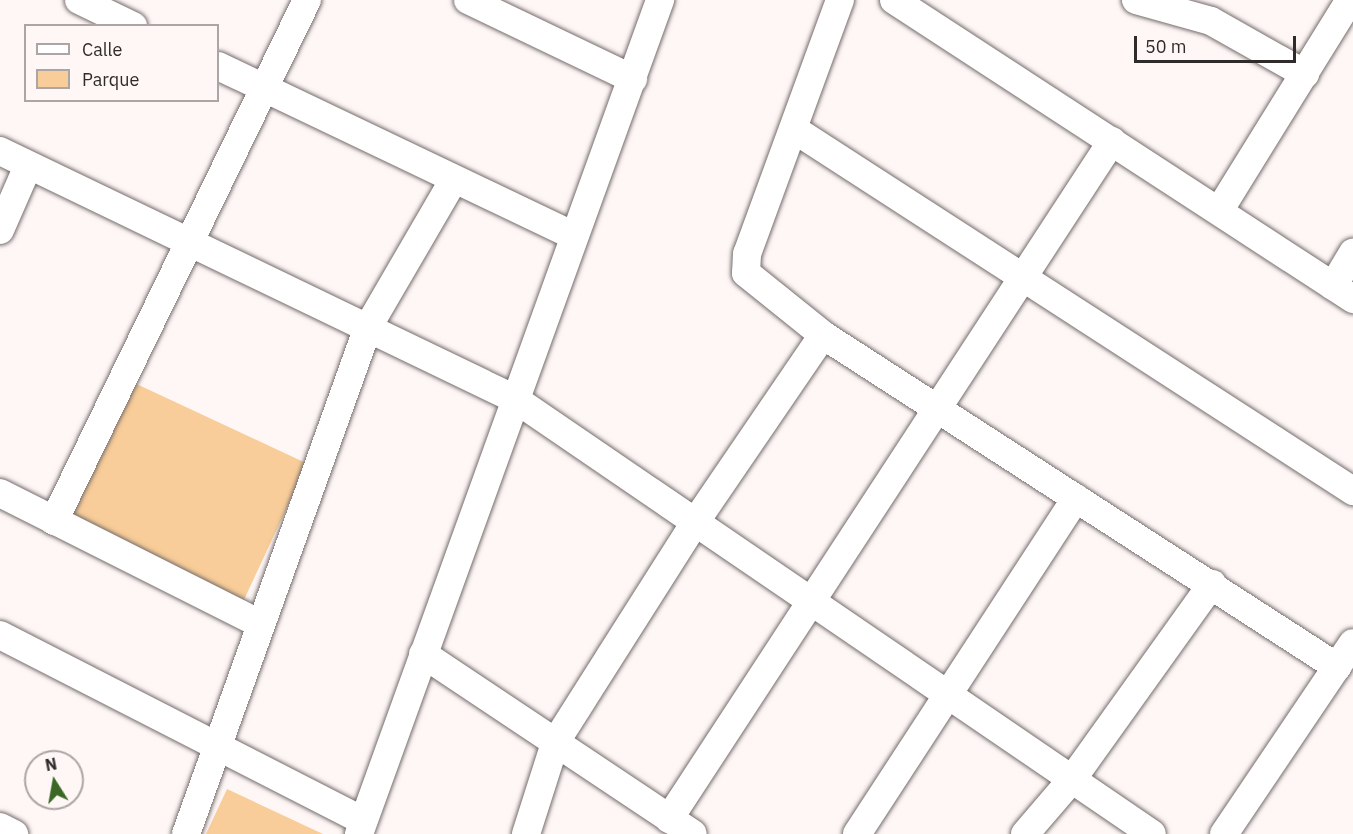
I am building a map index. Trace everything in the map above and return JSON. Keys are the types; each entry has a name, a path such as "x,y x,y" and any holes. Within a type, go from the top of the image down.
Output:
{"street":[{"path":"79,0 129,24"},
{"path":"54,520 307,0"},
{"path":"0,635 361,828 660,0"},
{"path":"840,0 795,130 747,254 747,273 823,335 1212,584 1336,668"},
{"path":"894,0 1343,292 1353,253"},
{"path":"1136,0 1211,21 1305,74"},
{"path":"1219,212 1350,0"},
{"path":"479,2 633,79"},
{"path":"219,66 574,236"},
{"path":"795,130 1353,491"},
{"path":"669,819 809,598 937,410 1112,141"},
{"path":"0,151 515,399 949,693 1152,834"},
{"path":"0,230 28,166"},
{"path":"186,834 368,327 454,179"},
{"path":"526,834 555,743 696,521 823,335"},
{"path":"0,493 261,624"},
{"path":"857,834 1076,498"},
{"path":"1025,834 1073,778 1212,584"},
{"path":"1224,834 1353,643"},
{"path":"423,654 693,834"}],"green space":[{"path":"128,380 307,464 244,601 64,517"},
{"path":"227,789 323,834 206,834"}]}
